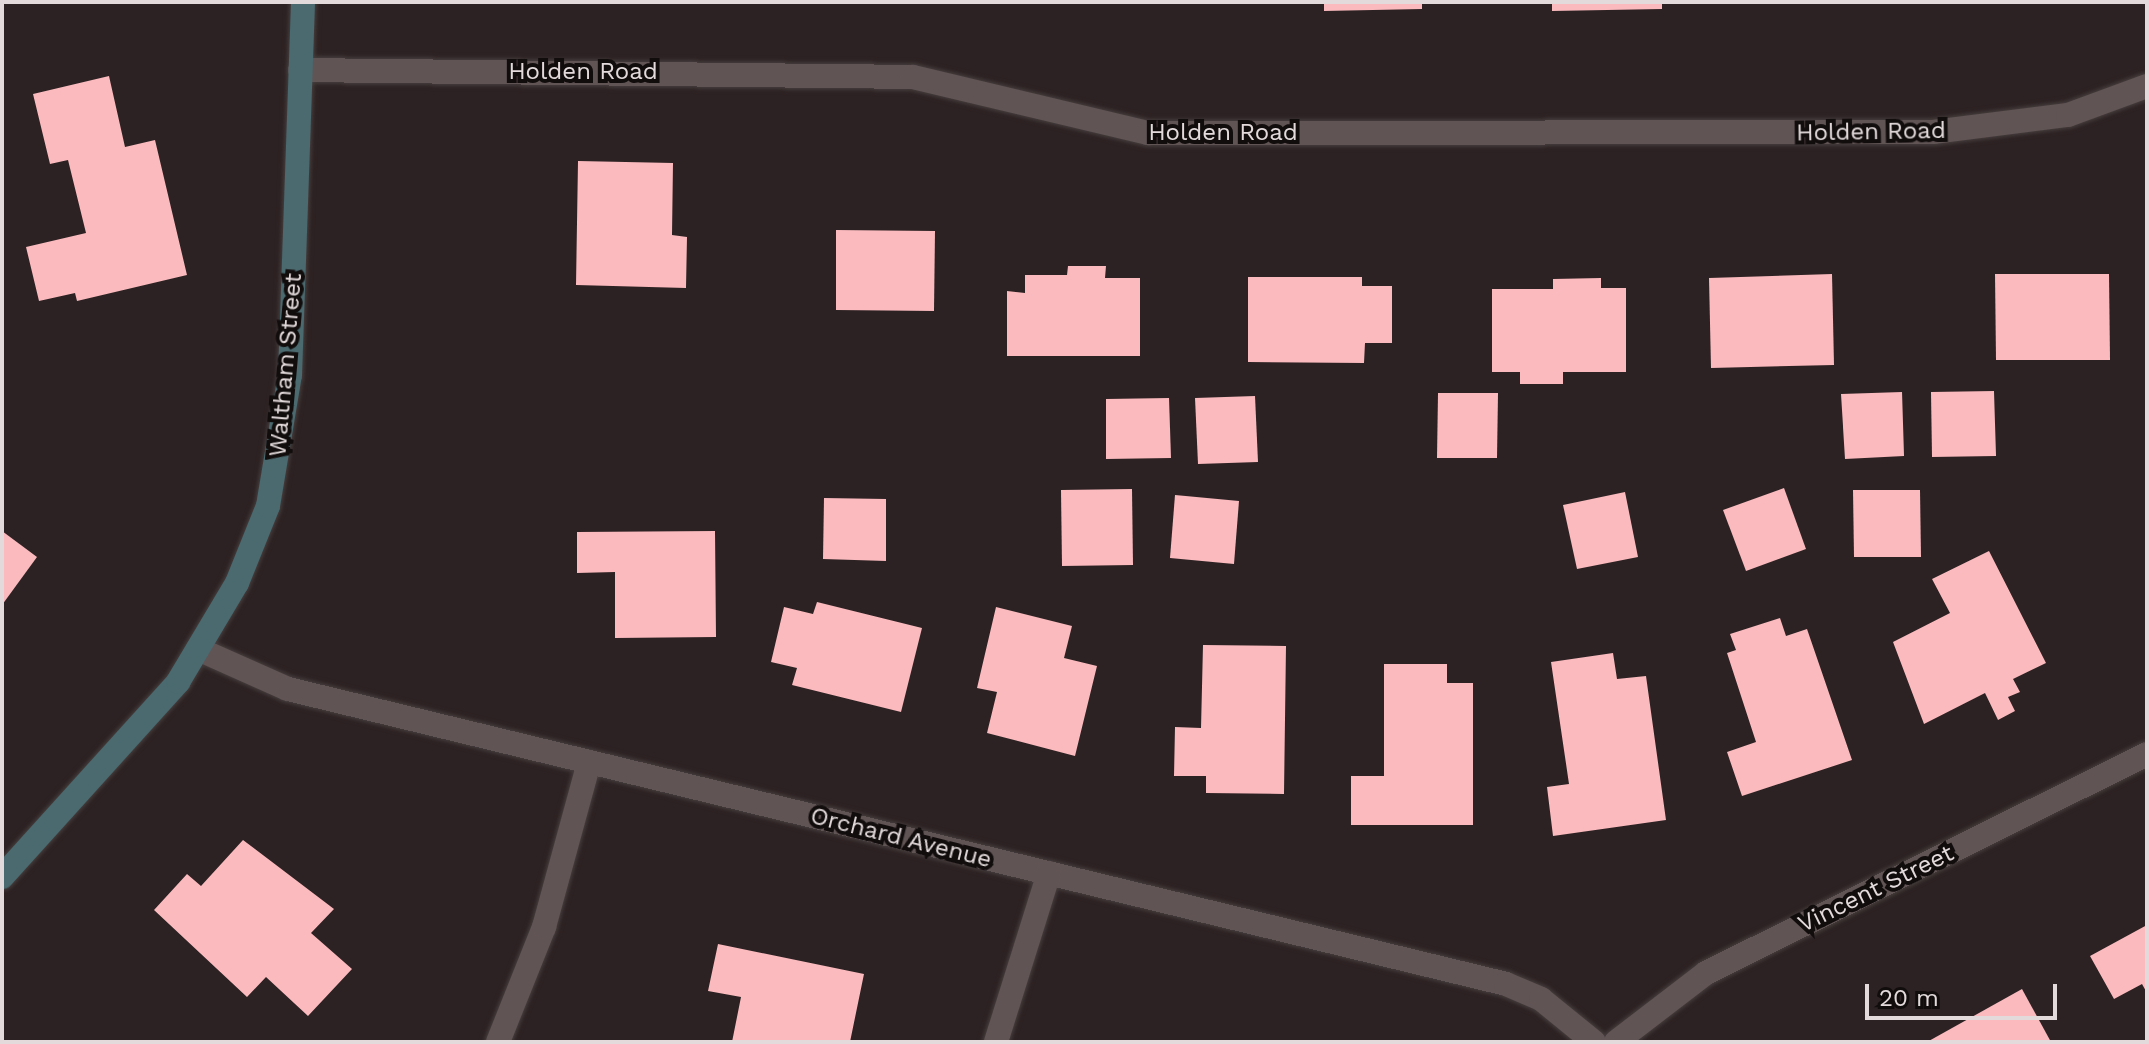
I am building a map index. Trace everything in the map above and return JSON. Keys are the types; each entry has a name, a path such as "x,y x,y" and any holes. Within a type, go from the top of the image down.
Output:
{"main road":[{"name":"Waltham Street","path":"2,877 118,756 198,649 254,544 279,461 294,303 303,2"}],"street":[{"name":"Holden Road","path":"300,70 913,77 1148,133 1933,132 2068,115 2147,86"},
{"name":"Orchard Avenue","path":"198,649 288,689 1506,984 1541,999 1594,1042"},
{"name":"Vincent Street","path":"1616,1042 1706,973 2147,754"},
{"path":"498,1042 544,927 589,762"},
{"path":"996,1042 1049,873"}],"building":[{"path":"1324,2 1422,2 1422,9 1324,11"},
{"path":"1552,2 1662,2 1662,9 1552,11"},
{"path":"109,76 125,147 155,140 187,275 77,301 75,293 39,301 26,247 86,233 68,160 50,164 33,94"},
{"path":"578,161 673,163 672,235 687,237 686,288 576,285"},
{"path":"836,230 935,231 934,311 836,310"},
{"path":"1068,266 1106,266 1105,278 1140,278 1140,356 1007,356 1007,291 1025,293 1025,275 1067,275"},
{"path":"1832,274 1834,365 1711,368 1709,278"},
{"path":"1995,274 2109,274 2110,360 1996,360"},
{"path":"1248,277 1362,277 1362,286 1392,286 1392,343 1365,343 1364,363 1248,362"},
{"path":"1601,278 1601,288 1626,288 1626,372 1563,372 1563,384 1520,384 1520,372 1492,372 1492,289 1553,289 1553,279"},
{"path":"1994,391 1996,456 1932,457 1931,392"},
{"path":"1902,392 1904,456 1845,459 1841,394"},
{"path":"1438,393 1498,393 1497,458 1437,458"},
{"path":"1255,396 1258,462 1198,464 1195,398"},
{"path":"1169,398 1171,458 1106,459 1106,399"},
{"path":"1784,488 1806,549 1746,571 1723,510"},
{"path":"1132,489 1133,565 1062,566 1061,490"},
{"path":"1853,490 1920,490 1921,557 1854,557"},
{"path":"1625,492 1638,557 1577,569 1563,505"},
{"path":"1175,495 1239,501 1234,564 1170,558"},
{"path":"824,498 886,499 886,561 823,559"},
{"path":"2,531 37,557 2,605"},
{"path":"715,531 716,637 615,638 615,572 577,573 577,532"},
{"path":"1989,551 2046,663 2013,679 2020,692 2008,697 2015,711 1998,720 1985,693 1924,724 1893,642 1950,613 1932,579"},
{"path":"817,602 922,628 901,712 792,685 797,668 771,662 784,607 813,614"},
{"path":"996,607 1072,626 1064,658 1097,666 1075,756 987,733 997,692 977,688"},
{"path":"1780,618 1786,636 1807,629 1852,760 1742,796 1727,752 1756,742 1727,653 1736,650 1730,634"},
{"path":"1203,645 1286,646 1284,794 1206,793 1206,776 1174,776 1175,727 1201,728"},
{"path":"1613,653 1617,679 1646,676 1666,820 1553,836 1547,787 1569,784 1551,662"},
{"path":"1384,664 1447,664 1447,683 1473,683 1473,825 1351,825 1351,776 1384,776"},
{"path":"243,840 334,909 311,933 352,969 308,1016 266,977 247,997 154,910 187,874 201,886"},
{"path":"2147,925 2147,993 2142,984 2114,999 2090,956"},
{"path":"718,944 864,974 850,1042 732,1042 741,997 708,991"},
{"path":"2022,989 2051,1042 1927,1042"}]}
